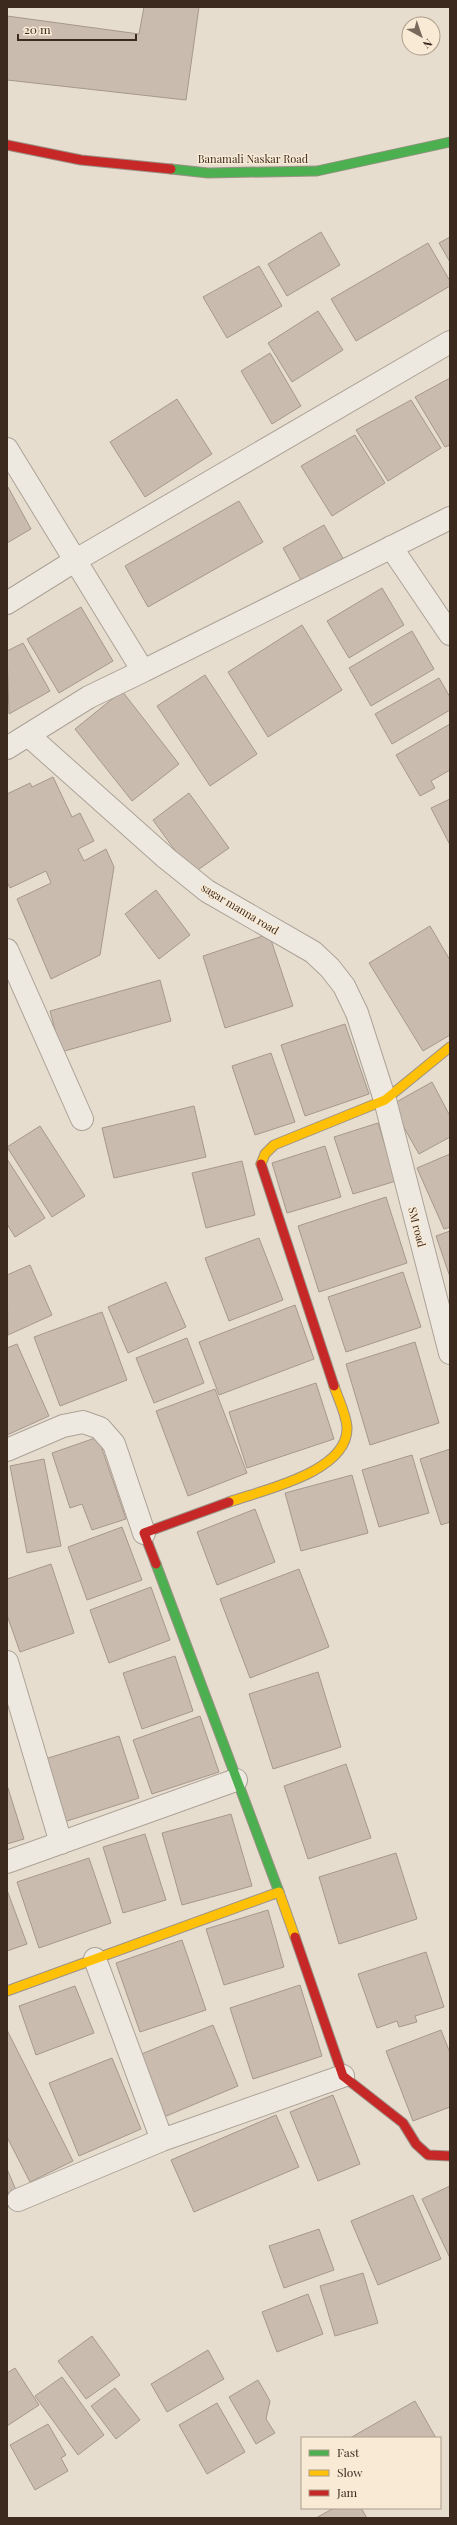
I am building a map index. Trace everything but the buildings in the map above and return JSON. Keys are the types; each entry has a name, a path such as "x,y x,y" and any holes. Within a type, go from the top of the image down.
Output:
{"street":[{"name":"Banamali Naskar Road","path":"7,146 81,160 208,173 317,171 450,142"},
{"path":"7,603 76,560 450,342"},
{"path":"7,449 143,671"},
{"path":"7,748 89,697 361,564 390,547 450,518"},
{"path":"390,547 450,634"},
{"name":"sagar manna road","path":"28,735 166,858 207,891 313,952 330,968 344,986 357,1013 385,1100"},
{"path":"7,950 82,1119"},
{"path":"144,1533 319,1469 338,1454 348,1437 348,1425 260,1166 265,1154 274,1145 385,1100 448,1052"},
{"name":"SM road","path":"385,1100 450,1353"},
{"path":"7,1450 63,1426 83,1422 100,1428 114,1444 144,1533 279,1892 342,2076 403,2123 416,2144 428,2155 450,2156"},
{"path":"7,1662 61,1843"},
{"path":"7,1862 236,1780"},
{"path":"7,1991 279,1892"},
{"path":"95,1959 162,2140"},
{"path":"18,2200 162,2140 342,2076"}],"traffic: fast":[{"path":"171,169 208,173 317,171 450,142"},
{"path":"156,1564 279,1892"}],"traffic: slow":[{"path":"261,1164 265,1154 274,1145 385,1100 450,1047"},
{"path":"229,1502 302,1477 320,1467 334,1456 344,1443 347,1427 344,1411 334,1386"},
{"path":"7,1991 279,1892 295,1937"}],"traffic: jam":[{"path":"7,145 81,160 171,169"},
{"path":"261,1164 334,1386"},
{"path":"156,1564 144,1533 229,1502"},
{"path":"295,1937 343,2076 403,2123 416,2144 428,2155 450,2156"}]}
